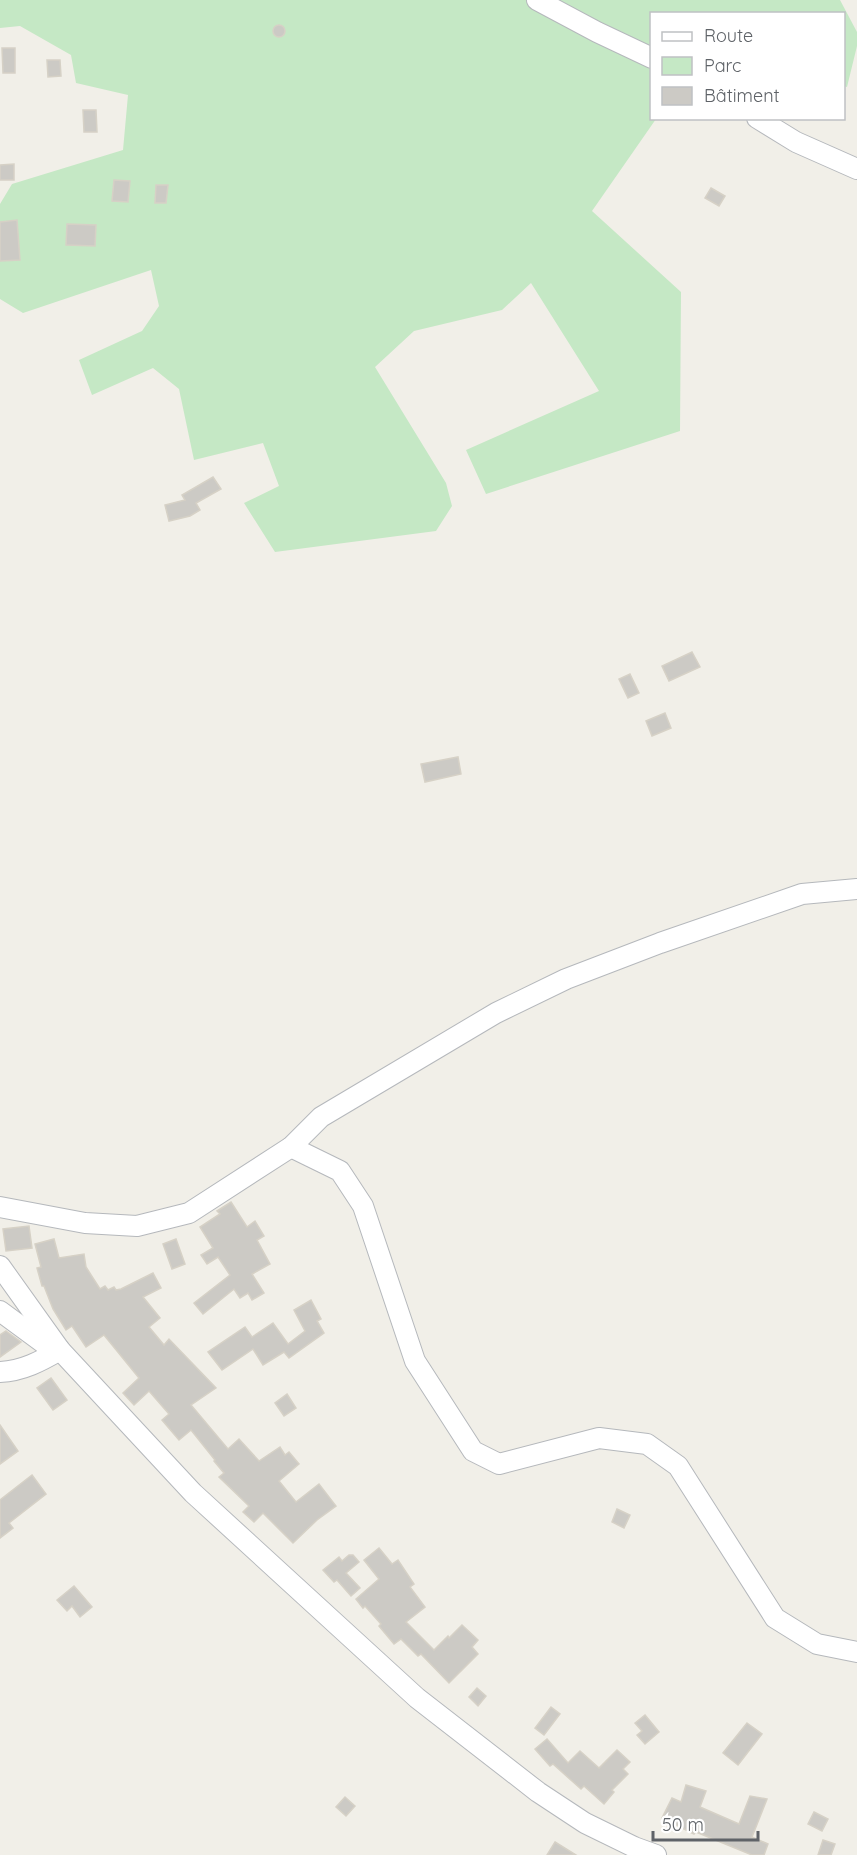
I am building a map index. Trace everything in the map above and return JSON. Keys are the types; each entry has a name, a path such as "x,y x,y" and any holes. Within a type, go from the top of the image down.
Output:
{"street":[{"path":"537,0 650,58"},
{"path":"761,120 796,142 857,169"},
{"path":"0,1207 85,1223 137,1226 189,1213 291,1147 321,1117 496,1013 566,979 660,943 802,894 857,889"},
{"path":"291,1147 340,1172 363,1206 415,1361 473,1451 500,1464 599,1438 647,1444 678,1466 775,1618 817,1644 857,1652"},
{"path":"0,1266 60,1350 193,1493 417,1698 538,1792 585,1823 656,1855"},
{"path":"0,1311 46,1345 60,1350"},
{"path":"0,1372 15,1371 60,1350"}],"green space":[{"path":"0,0 840,0 857,32 857,46 847,87 845,86 845,12 650,12 650,120 655,120 592,211 681,292 680,431 486,494 466,450 599,391 531,283 502,310 414,331 375,367 446,483 452,506 436,531 275,552 244,503 279,486 263,443 194,460 179,389 153,368 92,395 79,360 142,331 159,306 151,270 23,313 0,299 0,204 12,184 123,150 128,95 76,83 71,55 20,26 0,28"}],"building":[{"path":"279,25 285,31 279,37 273,31"},
{"path":"2,48 15,48 15,73 3,73"},
{"path":"47,60 60,60 61,76 48,77"},
{"path":"83,110 96,110 97,132 84,132"},
{"path":"14,164 14,180 0,180 0,165"},
{"path":"114,180 130,181 128,202 112,201"},
{"path":"156,185 168,185 166,203 155,203"},
{"path":"711,188 725,196 719,206 705,198"},
{"path":"17,220 20,260 0,261 0,222"},
{"path":"67,224 96,225 95,246 66,245"},
{"path":"213,477 221,489 196,503 200,510 190,516 169,521 165,505 185,500 182,495"},
{"path":"692,652 700,667 669,681 662,666"},
{"path":"630,674 639,693 628,698 619,679"},
{"path":"665,713 671,728 652,736 646,721"},
{"path":"458,757 461,774 425,782 421,764"},
{"path":"231,1202 247,1227 255,1221 264,1236 257,1240 270,1264 252,1274 264,1293 252,1300 248,1293 240,1298 234,1289 203,1314 194,1303 230,1275 218,1257 207,1264 201,1255 213,1248 200,1227 220,1214 217,1211"},
{"path":"29,1226 32,1248 6,1251 3,1229"},
{"path":"54,1239 59,1258 84,1254 86,1267 100,1289 105,1286 108,1290 114,1287 116,1290 121,1289 153,1273 161,1288 143,1297 160,1318 149,1327 164,1345 169,1339 216,1388 191,1405 228,1449 239,1439 259,1461 280,1447 285,1455 289,1452 299,1464 279,1481 296,1502 319,1484 336,1506 293,1543 263,1513 254,1522 243,1512 249,1506 219,1477 224,1473 191,1430 179,1440 162,1420 169,1414 149,1391 134,1405 123,1393 139,1378 104,1335 86,1347 72,1326 66,1330 42,1286 37,1268 41,1267 35,1244"},
{"path":"176,1239 185,1264 172,1269 163,1244"},
{"path":"311,1300 321,1319 317,1321 324,1333 289,1358 284,1352 263,1365 253,1349 222,1370 208,1352 245,1327 252,1337 273,1323 288,1344 305,1331 294,1310"},
{"path":"6,1331 21,1342 0,1357 0,1335"},
{"path":"51,1378 67,1400 53,1410 37,1388"},
{"path":"287,1394 296,1408 284,1416 275,1403"},
{"path":"0,1425 18,1451 0,1464"},
{"path":"32,1475 46,1494 9,1523 13,1528 0,1538 0,1500"},
{"path":"617,1509 630,1515 624,1528 612,1522"},
{"path":"379,1548 392,1564 398,1560 414,1584 410,1587 425,1607 406,1622 434,1650 462,1625 478,1640 472,1647 478,1654 449,1683 421,1654 418,1656 401,1639 394,1644 379,1626 381,1624 356,1599 379,1579 364,1560"},
{"path":"349,1555 353,1555 359,1562 346,1573 360,1588 351,1596 337,1580 334,1582 323,1570 339,1557 342,1561"},
{"path":"74,1586 92,1607 80,1617 72,1606 67,1611 57,1600"},
{"path":"477,1688 486,1696 478,1706 469,1697"},
{"path":"551,1707 560,1714 544,1735 535,1728"},
{"path":"645,1715 659,1732 645,1744 637,1735 642,1731 635,1723"},
{"path":"747,1723 762,1734 738,1765 723,1753"},
{"path":"547,1739 568,1763 580,1751 599,1768 617,1750 630,1762 623,1769 628,1774 612,1790 614,1792 604,1804 584,1786 581,1789 553,1764 550,1766 535,1749"},
{"path":"686,1785 706,1791 700,1807 739,1824 750,1796 767,1799 752,1837 768,1844 764,1855 752,1855 696,1832 694,1834 662,1818 672,1798 681,1802"},
{"path":"345,1797 355,1806 346,1816 336,1807"},
{"path":"814,1812 828,1819 822,1831 808,1824"},
{"path":"823,1840 835,1844 831,1855 818,1855"},
{"path":"555,1842 576,1855 547,1855"}]}
